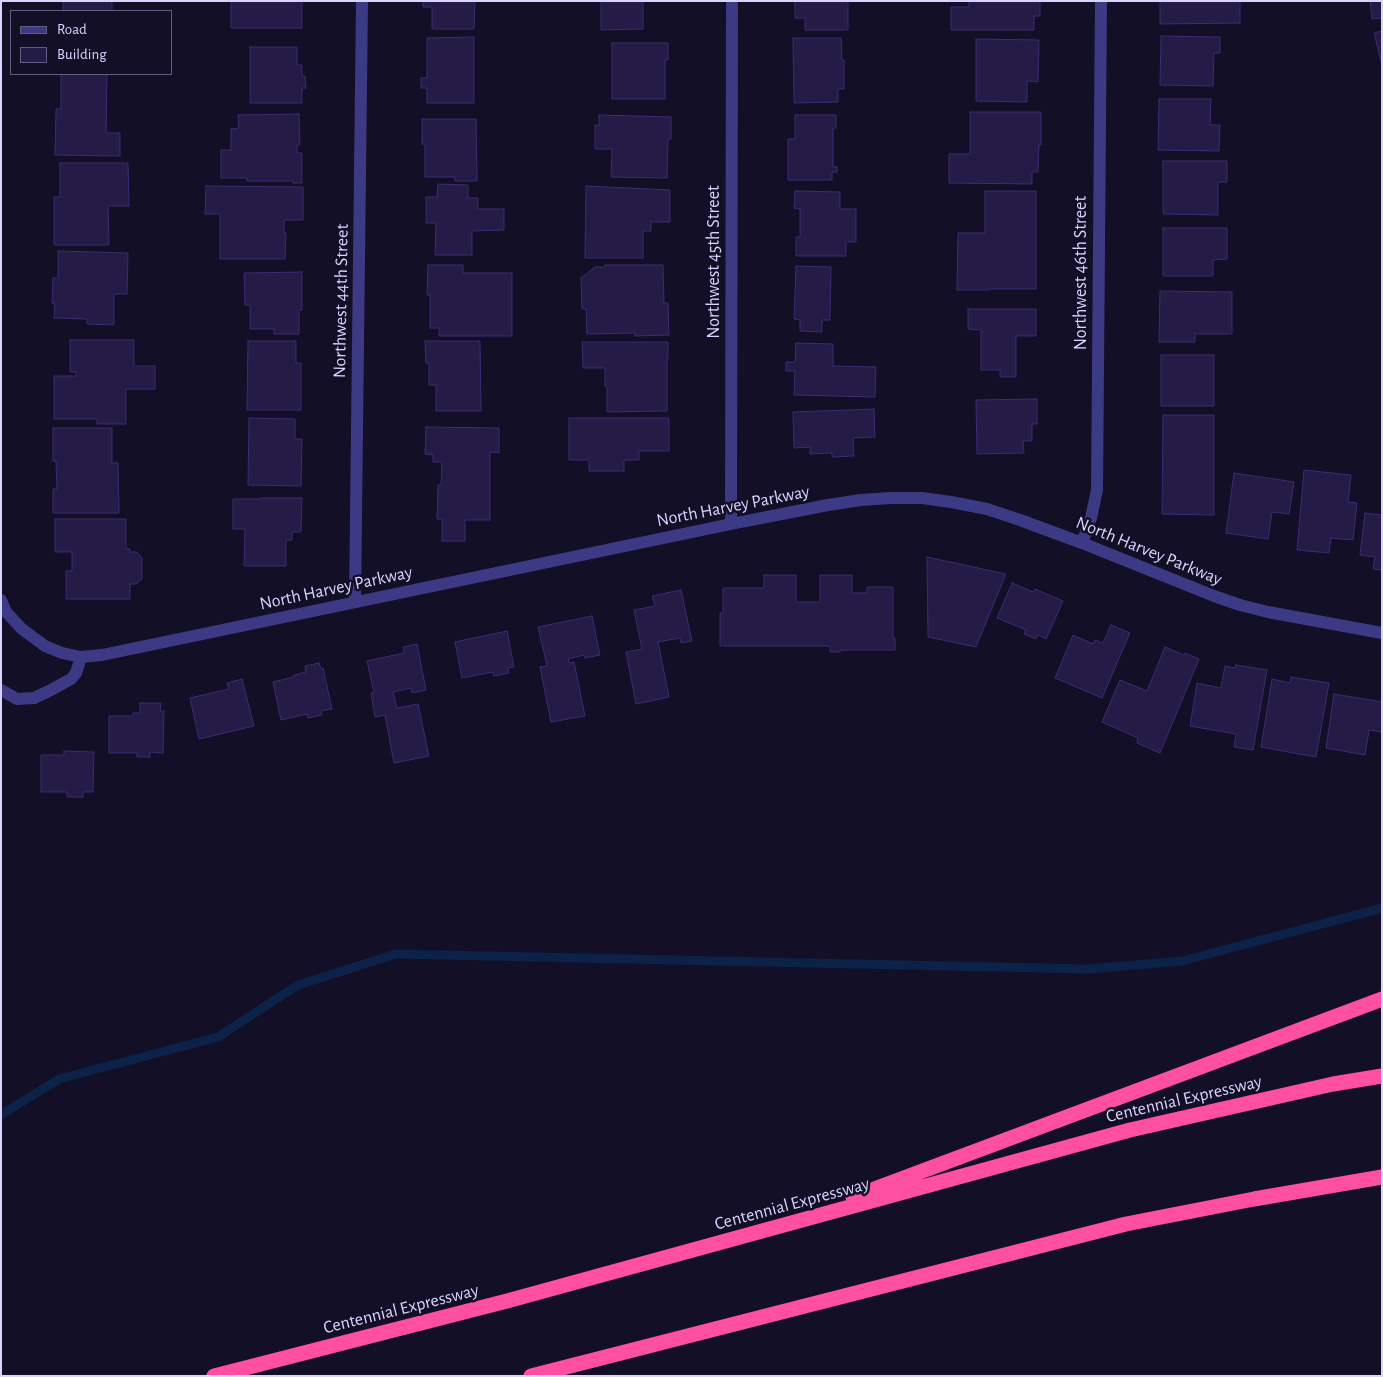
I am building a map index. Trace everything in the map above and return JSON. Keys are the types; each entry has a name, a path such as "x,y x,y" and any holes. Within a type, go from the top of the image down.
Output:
{"highway":[{"path":"762,1231 1382,999"},
{"name":"Centennial Expressway","path":"214,1376 498,1304 1130,1130 1332,1084 1382,1076"},
{"path":"532,1376 1126,1224 1382,1176"}],"street":[{"name":"Northwest 44th Street","path":"354,602 362,1"},
{"name":"Northwest 45th Street","path":"730,524 732,1"},
{"name":"Northwest 46th Street","path":"1082,543 1091,518 1097,490 1101,1"},
{"name":"North Harvey Parkway","path":"3,609 22,629 45,646 62,653 81,657 102,655 828,505 861,500 922,498 987,509 1020,520 1240,605 1382,633"},
{"path":"1,690 18,699 34,698 71,678 76,673 81,657"}],"building":[{"path":"63,1 112,1 112,10 63,10"},
{"path":"231,1 302,1 302,28 231,28"},
{"path":"423,1 475,1 474,29 432,29 432,7 423,7"},
{"path":"601,1 650,1 643,2 643,29 601,30"},
{"path":"795,1 848,1 848,30 805,30 805,18 795,18"},
{"path":"969,1 1040,1 1040,16 1034,16 1034,30 951,30 951,7 969,7"},
{"path":"1160,1 1240,1 1240,23 1160,24"},
{"path":"1370,1 1382,1 1382,18 1372,19"},
{"path":"1382,31 1382,65 1374,33"},
{"path":"1161,36 1220,37 1220,53 1214,53 1213,86 1160,85"},
{"path":"474,37 474,103 427,103 427,88 421,88 421,78 427,78 427,38"},
{"path":"793,38 841,38 842,60 844,60 844,89 838,89 838,102 794,103"},
{"path":"976,39 1039,40 1038,82 1027,81 1027,102 976,101"},
{"path":"612,43 668,43 668,60 665,60 665,99 612,99"},
{"path":"250,47 297,47 297,65 302,65 302,76 305,76 306,88 302,88 302,103 250,103"},
{"path":"61,75 107,75 106,133 120,133 120,156 55,155 56,109 61,109"},
{"path":"1159,99 1211,99 1210,125 1220,125 1219,151 1158,150"},
{"path":"970,112 1041,112 1041,145 1039,145 1038,172 1032,172 1032,184 949,183 949,154 970,154"},
{"path":"299,114 300,145 297,145 297,153 302,153 302,183 293,183 293,181 247,181 247,178 221,178 221,150 231,150 231,129 239,128 238,115"},
{"path":"599,115 671,117 671,139 668,139 667,178 611,177 612,149 595,149 595,125 599,126"},
{"path":"795,115 836,115 836,128 833,128 833,167 837,167 837,172 832,172 832,180 788,180 788,139 795,139"},
{"path":"422,119 476,119 477,181 455,181 455,177 425,177 425,144 422,144"},
{"path":"1163,161 1227,161 1227,182 1218,182 1218,215 1163,214"},
{"path":"60,163 128,163 129,206 108,206 109,245 54,245 54,197 60,197"},
{"path":"438,184 468,185 468,198 478,198 478,209 504,209 504,230 472,231 472,255 435,255 436,223 426,223 426,197 437,197"},
{"path":"206,186 303,187 303,220 284,220 284,233 286,233 285,259 220,259 220,214 205,214"},
{"path":"586,186 670,190 670,222 651,222 651,231 643,231 643,258 585,258"},
{"path":"795,191 840,192 840,209 856,209 856,242 846,242 846,256 796,256 796,237 800,237 800,209 794,208"},
{"path":"985,191 1036,191 1036,289 957,290 958,233 985,233"},
{"path":"1163,228 1227,228 1227,259 1213,260 1213,276 1163,276"},
{"path":"58,251 128,253 127,294 114,294 114,325 87,324 87,319 54,318 55,304 52,303 53,278 58,278"},
{"path":"428,265 463,265 463,273 512,273 512,336 439,336 439,328 430,328 430,295 427,295"},
{"path":"605,265 663,265 664,303 668,303 669,335 635,336 635,333 587,334 586,309 582,309 581,278 595,267 605,267"},
{"path":"796,266 831,267 830,320 822,320 822,332 800,331 800,320 794,319"},
{"path":"302,272 302,310 299,310 299,334 274,334 274,329 250,329 250,305 245,305 244,273"},
{"path":"1160,291 1232,292 1232,334 1195,334 1195,342 1159,342"},
{"path":"968,309 1036,309 1036,336 1016,336 1016,377 1000,377 1000,370 981,370 981,330 968,329"},
{"path":"70,340 134,340 134,366 155,366 155,389 126,389 126,424 97,424 97,419 54,419 54,376 76,376 76,372 70,372"},
{"path":"248,341 296,341 296,363 301,363 301,410 247,410"},
{"path":"425,341 480,341 481,411 436,411 436,385 429,385 429,363 426,363"},
{"path":"582,342 668,342 667,411 607,412 605,368 583,368"},
{"path":"796,343 833,344 833,366 876,367 875,397 794,395 795,371 786,371 786,362 795,362"},
{"path":"1161,355 1214,355 1214,406 1161,406"},
{"path":"1037,399 1037,424 1032,424 1032,441 1023,441 1024,453 977,454 976,400"},
{"path":"874,409 875,437 853,438 854,456 832,457 832,453 810,454 810,447 794,448 793,412"},
{"path":"1163,415 1214,415 1214,515 1162,514"},
{"path":"249,418 295,419 295,439 302,439 301,486 248,485"},
{"path":"569,418 669,418 669,451 639,451 639,460 624,460 624,471 589,471 589,460 569,460"},
{"path":"426,427 499,428 499,453 490,452 490,520 465,520 465,541 442,541 442,519 437,519 438,485 441,485 442,462 433,462 433,455 425,454"},
{"path":"53,428 112,428 112,463 118,463 119,513 53,513 53,489 57,489 56,461 53,461"},
{"path":"1304,470 1351,475 1348,502 1357,503 1353,540 1331,538 1329,553 1297,550"},
{"path":"1234,473 1294,482 1289,514 1272,512 1268,539 1226,533"},
{"path":"302,498 301,532 292,532 292,540 286,540 286,566 244,566 245,529 233,529 233,499"},
{"path":"1365,513 1382,515 1382,570 1373,569 1375,557 1360,555"},
{"path":"55,519 126,519 126,549 130,549 130,552 137,552 142,558 142,579 136,584 130,584 130,599 66,599 66,571 72,571 72,552 55,552"},
{"path":"927,557 1006,574 976,647 928,637"},
{"path":"764,575 796,575 796,602 820,602 820,575 852,575 852,593 867,593 867,587 893,587 893,638 895,638 895,650 840,650 840,652 830,652 830,646 720,646 720,613 723,613 723,588 764,588"},
{"path":"1012,583 1033,592 1035,589 1063,601 1046,639 1038,635 1036,639 1024,634 1026,630 997,618"},
{"path":"681,590 692,641 681,643 680,638 658,642 669,697 636,704 626,652 642,649 634,610 655,606 652,596"},
{"path":"592,616 600,655 585,658 584,655 568,659 569,663 574,662 585,716 551,722 540,667 547,666 538,627"},
{"path":"1111,625 1130,633 1102,698 1055,678 1073,635 1093,644 1095,640 1103,643"},
{"path":"507,631 514,667 508,668 509,673 494,676 493,672 462,678 455,642"},
{"path":"417,644 426,690 412,693 411,688 393,692 397,708 418,704 429,756 394,763 385,715 375,717 371,693 374,693 367,661 404,653 403,647"},
{"path":"1165,647 1199,659 1160,753 1137,743 1138,738 1102,722 1120,680 1147,691"},
{"path":"319,663 321,669 323,668 332,709 321,711 322,715 308,718 307,714 281,720 273,682 294,677 294,675 306,672 305,666"},
{"path":"1236,665 1267,670 1253,750 1234,747 1236,734 1190,726 1197,683 1221,688 1225,666 1235,668"},
{"path":"1291,677 1329,683 1316,757 1261,747 1272,679 1290,683"},
{"path":"242,679 254,726 199,739 190,698 229,689 227,683"},
{"path":"1334,694 1382,702 1382,732 1369,730 1365,755 1326,748"},
{"path":"140,703 161,703 160,711 164,711 163,753 150,752 150,757 137,757 137,753 109,753 109,716 133,716 133,713 140,713"},
{"path":"64,751 94,752 93,792 83,792 83,797 67,797 67,792 41,792 41,755 64,755"}],"waterway":[{"path":"1,1115 59,1079 218,1037 298,985 396,954 1088,969 1182,961 1382,908"}]}
